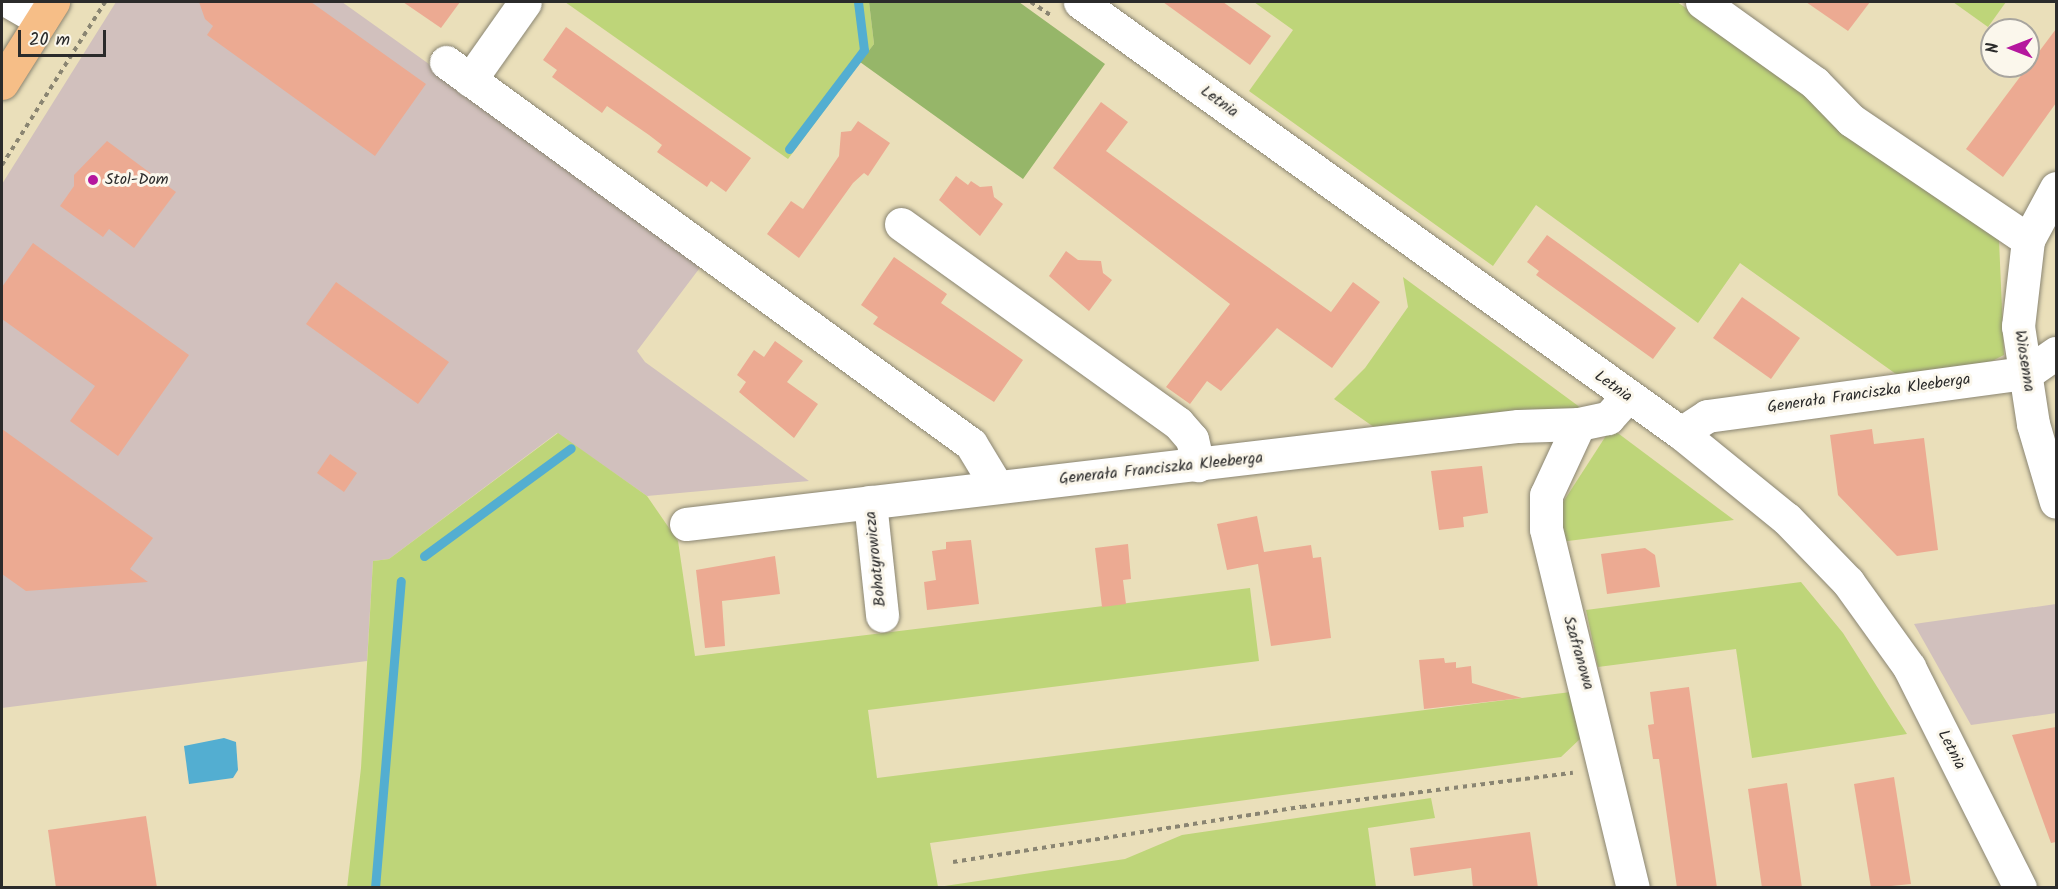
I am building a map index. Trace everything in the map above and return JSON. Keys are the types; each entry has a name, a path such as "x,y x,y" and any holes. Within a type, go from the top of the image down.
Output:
{"main road":[{"path":"2,83 47,11"}],"street":[{"path":"10,2 47,11"},
{"path":"525,2 458,71 972,444 996,487"},
{"name":"Letnia","path":"1080,2 1627,397 1681,433 1787,519 1848,582 1909,667 2020,888"},
{"path":"1702,2 1815,83 1851,120 2028,240"},
{"name":"Wiosenna","path":"2056,188 2028,240 2018,326 2033,424 2056,502"},
{"path":"901,224 1178,423 1192,439 1198,465"},
{"name":"Generała Franciszka Kleeberga","path":"1681,433 1707,416 2026,373 2056,353"},
{"name":"Generała Franciszka Kleeberga","path":"686,524 1518,426 1579,424 1608,418 1627,397"},
{"name":"Szafranowa","path":"1579,424 1546,495 1546,529 1607,769 1633,888"},
{"name":"Bohatyrowicza","path":"870,502 882,615"}],"path":[{"path":"2,165 105,2"},
{"path":"953,862 1302,807 1607,769"}],"shaded area":[{"path":"116,2 342,2 705,261 637,351 645,362 809,481 647,496 557,433 389,559 373,561 367,661 2,708 2,184"},
{"path":"2056,604 2056,713 1971,725 1914,624"}],"green space":[{"path":"565,2 869,2 874,44 788,159"},
{"path":"869,2 1019,2 1105,64 1023,179 860,62 874,44"},
{"path":"1254,2 1677,2 1802,85 1999,240 2004,355 1982,366 1903,379 1740,263 1698,323 1536,205 1493,266 1249,91 1293,30"},
{"path":"1953,2 2006,2 1994,18 1980,18 1980,21"},
{"path":"1403,277 1581,408 1378,430 1334,399 1365,368 1408,307"},
{"path":"1611,428 1734,520 1560,542 1556,513"},
{"path":"558,433 647,496 678,541 695,656 1250,588 1259,661 868,710 877,778 1571,692 1581,738 1561,757 930,843 938,887 1125,859 1182,835 1431,798 1435,818 1368,828 1376,887 347,888 361,768 373,561 389,559"},
{"path":"1801,582 1843,633 1907,734 1752,758 1736,649 1598,667 1586,610"}],"water":[{"path":"224,738 236,742 238,770 233,778 189,784 184,746"}],"building":[{"path":"199,2 311,2 426,84 375,156 207,35 213,26 205,19"},
{"path":"403,2 460,2 441,28"},
{"path":"1163,2 1223,2 1271,36 1250,65"},
{"path":"1806,2 1870,2 1848,31"},
{"path":"566,27 751,158 726,192 711,181 707,187 657,152 662,145 649,135 607,106 602,113 552,77 557,70 543,60"},
{"path":"2056,29 2056,103 2003,177 1966,149 2019,78 2040,78 2040,50"},
{"path":"1101,102 1128,122 1106,151 1193,214 1331,312 1353,282 1380,302 1332,368 1277,328 1221,391 1207,381 1190,404 1166,387 1230,304 1053,168"},
{"path":"858,121 890,143 868,176 864,173 853,183 799,258 767,234 791,201 803,209 839,156 841,132 851,131"},
{"path":"107,141 176,192 134,248 109,229 103,237 60,206 74,186 74,175"},
{"path":"956,176 968,185 971,181 980,187 992,186 994,197 1003,204 980,236 939,200"},
{"path":"1547,235 1676,328 1653,359 1536,275 1539,271 1527,262"},
{"path":"33,243 189,355 118,456 70,421 95,386 2,319 2,287"},
{"path":"1066,251 1078,260 1101,261 1103,273 1112,280 1089,311 1049,276"},
{"path":"894,257 947,294 941,303 1023,360 994,402 873,324 878,317 861,305"},
{"path":"336,282 449,362 418,404 306,324"},
{"path":"1742,297 1800,338 1771,379 1713,338"},
{"path":"775,341 803,361 787,382 818,404 794,438 739,392 746,382 737,375 754,350 764,357"},
{"path":"2,429 153,538 130,569 148,582 26,591 2,574"},
{"path":"1872,429 1874,444 1924,438 1938,550 1897,556 1838,495 1830,435"},
{"path":"330,454 357,473 344,492 317,473"},
{"path":"1482,466 1488,513 1463,517 1464,527 1439,530 1431,471"},
{"path":"1257,516 1264,552 1311,545 1313,558 1321,557 1331,638 1271,646 1258,564 1227,570 1217,524"},
{"path":"971,540 979,604 927,610 924,582 936,580 932,551 946,549 946,542"},
{"path":"1128,544 1131,579 1123,580 1126,604 1102,607 1095,548"},
{"path":"1645,548 1655,555 1660,587 1607,594 1601,554"},
{"path":"775,556 780,594 722,601 725,646 705,648 696,570"},
{"path":"1444,658 1445,663 1456,662 1456,668 1471,666 1472,683 1522,698 1424,709 1419,660"},
{"path":"1689,687 1717,888 1677,888 1659,759 1653,759 1648,725 1654,724 1650,692"},
{"path":"2056,727 2056,842 2051,843 2012,735"},
{"path":"1894,777 1911,884 1871,888 1854,784"},
{"path":"1787,783 1802,888 1762,888 1748,789"},
{"path":"146,816 157,888 56,888 48,830"},
{"path":"1530,832 1538,888 1473,888 1471,868 1414,876 1410,848"}],"waterway":[{"path":"789,149 864,50 858,2"},
{"path":"424,556 571,448"},
{"path":"375,888 401,581"}],"place":[{"name":"Stol-Dom","path":"93,180"}]}
